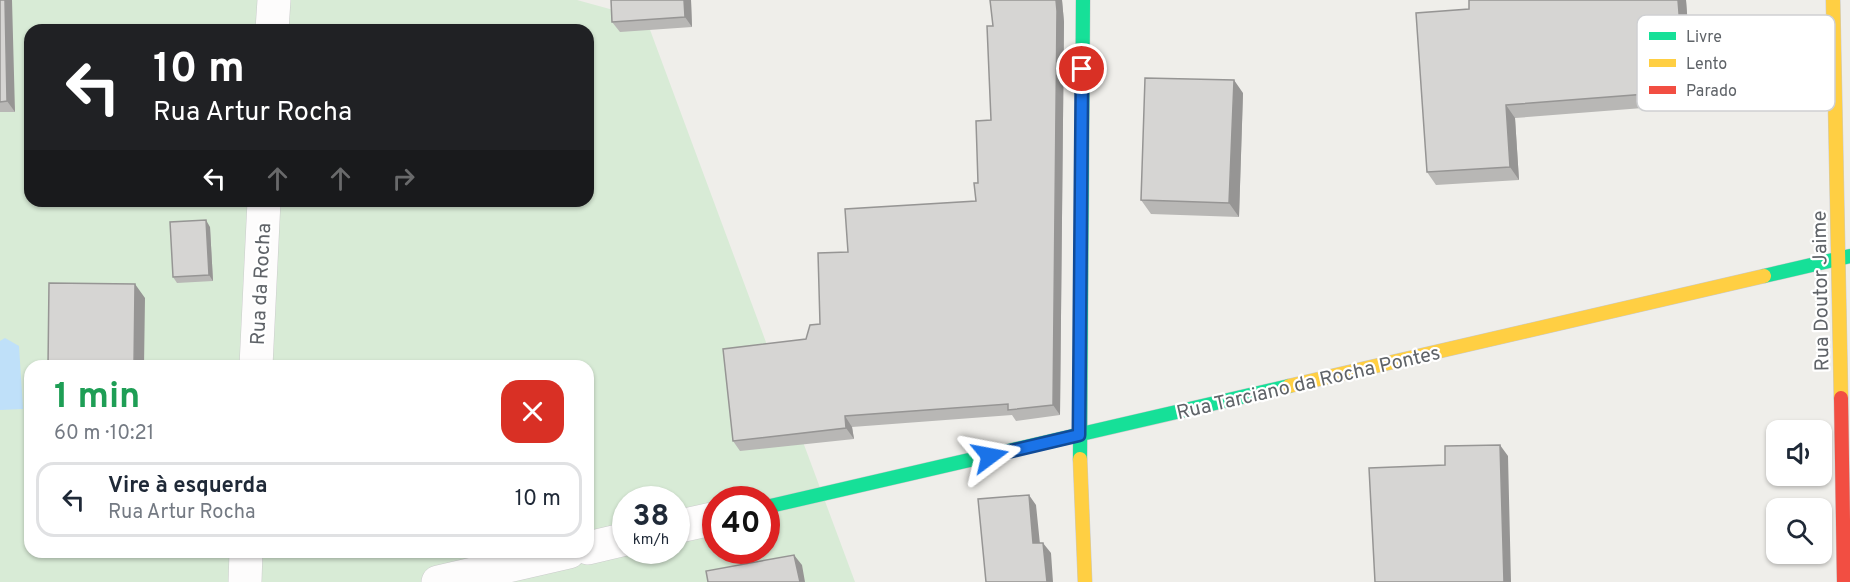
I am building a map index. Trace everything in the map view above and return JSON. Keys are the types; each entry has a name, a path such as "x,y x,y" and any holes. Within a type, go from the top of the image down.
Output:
{"street":[{"path":"272,24 274,0"},
{"path":"1083,0 1079,435 1085,582"},
{"name":"Rua Doutor Jaime","path":"1833,0 1834,15"},
{"name":"Rua Doutor Jaime","path":"1835,43 1845,257 1844,582"},
{"name":"Rua da Rocha","path":"256,360 264,207"},
{"name":"Rua Tarciano da Rocha Pontes","path":"780,504 1845,257"},
{"path":"594,547 612,542"},
{"path":"245,582 246,558"},
{"path":"438,582 543,558"}],"green space":[{"path":"0,0 577,0 646,19 855,582 0,582"}],"water":[{"path":"5,338 19,346 23,409 0,410 0,341"}],"building":[{"path":"0,0 5,0 7,101 0,102"},
{"path":"611,0 684,0 685,17 612,22"},
{"path":"990,0 1056,0 1053,405 1008,410 1008,404 845,416 846,428 733,441 723,349 806,339 810,325 820,324 818,253 848,252 845,209 976,201 974,183 978,183 976,121 991,120 987,26 993,26"},
{"path":"1469,0 1678,0 1679,15 1637,15 1637,95 1506,105 1510,167 1427,172 1416,13 1469,9"},
{"path":"1145,78 1234,80 1229,203 1141,200"},
{"path":"206,220 209,275 173,277 170,222"},
{"path":"49,283 135,284 134,360 48,360"},
{"path":"1500,445 1504,582 1375,582 1369,468 1445,465 1445,446"},
{"path":"1029,495 1033,543 1043,543 1047,582 986,582 978,499"},
{"path":"794,555 800,582 708,582 706,571 744,564 780,564 780,558"}],"traffic: fast":[{"path":"1080,459 1083,0"},
{"path":"1764,276 1850,256"},
{"path":"780,504 1289,386"}],"traffic: slow":[{"path":"1833,0 1833,15"},
{"path":"1835,100 1841,398"},
{"path":"1289,386 1764,276"},
{"path":"1080,459 1085,582"}],"traffic: jam":[{"path":"1841,398 1844,582"}],"route":[{"path":"990,456 1079,435 1082,69"}]}
